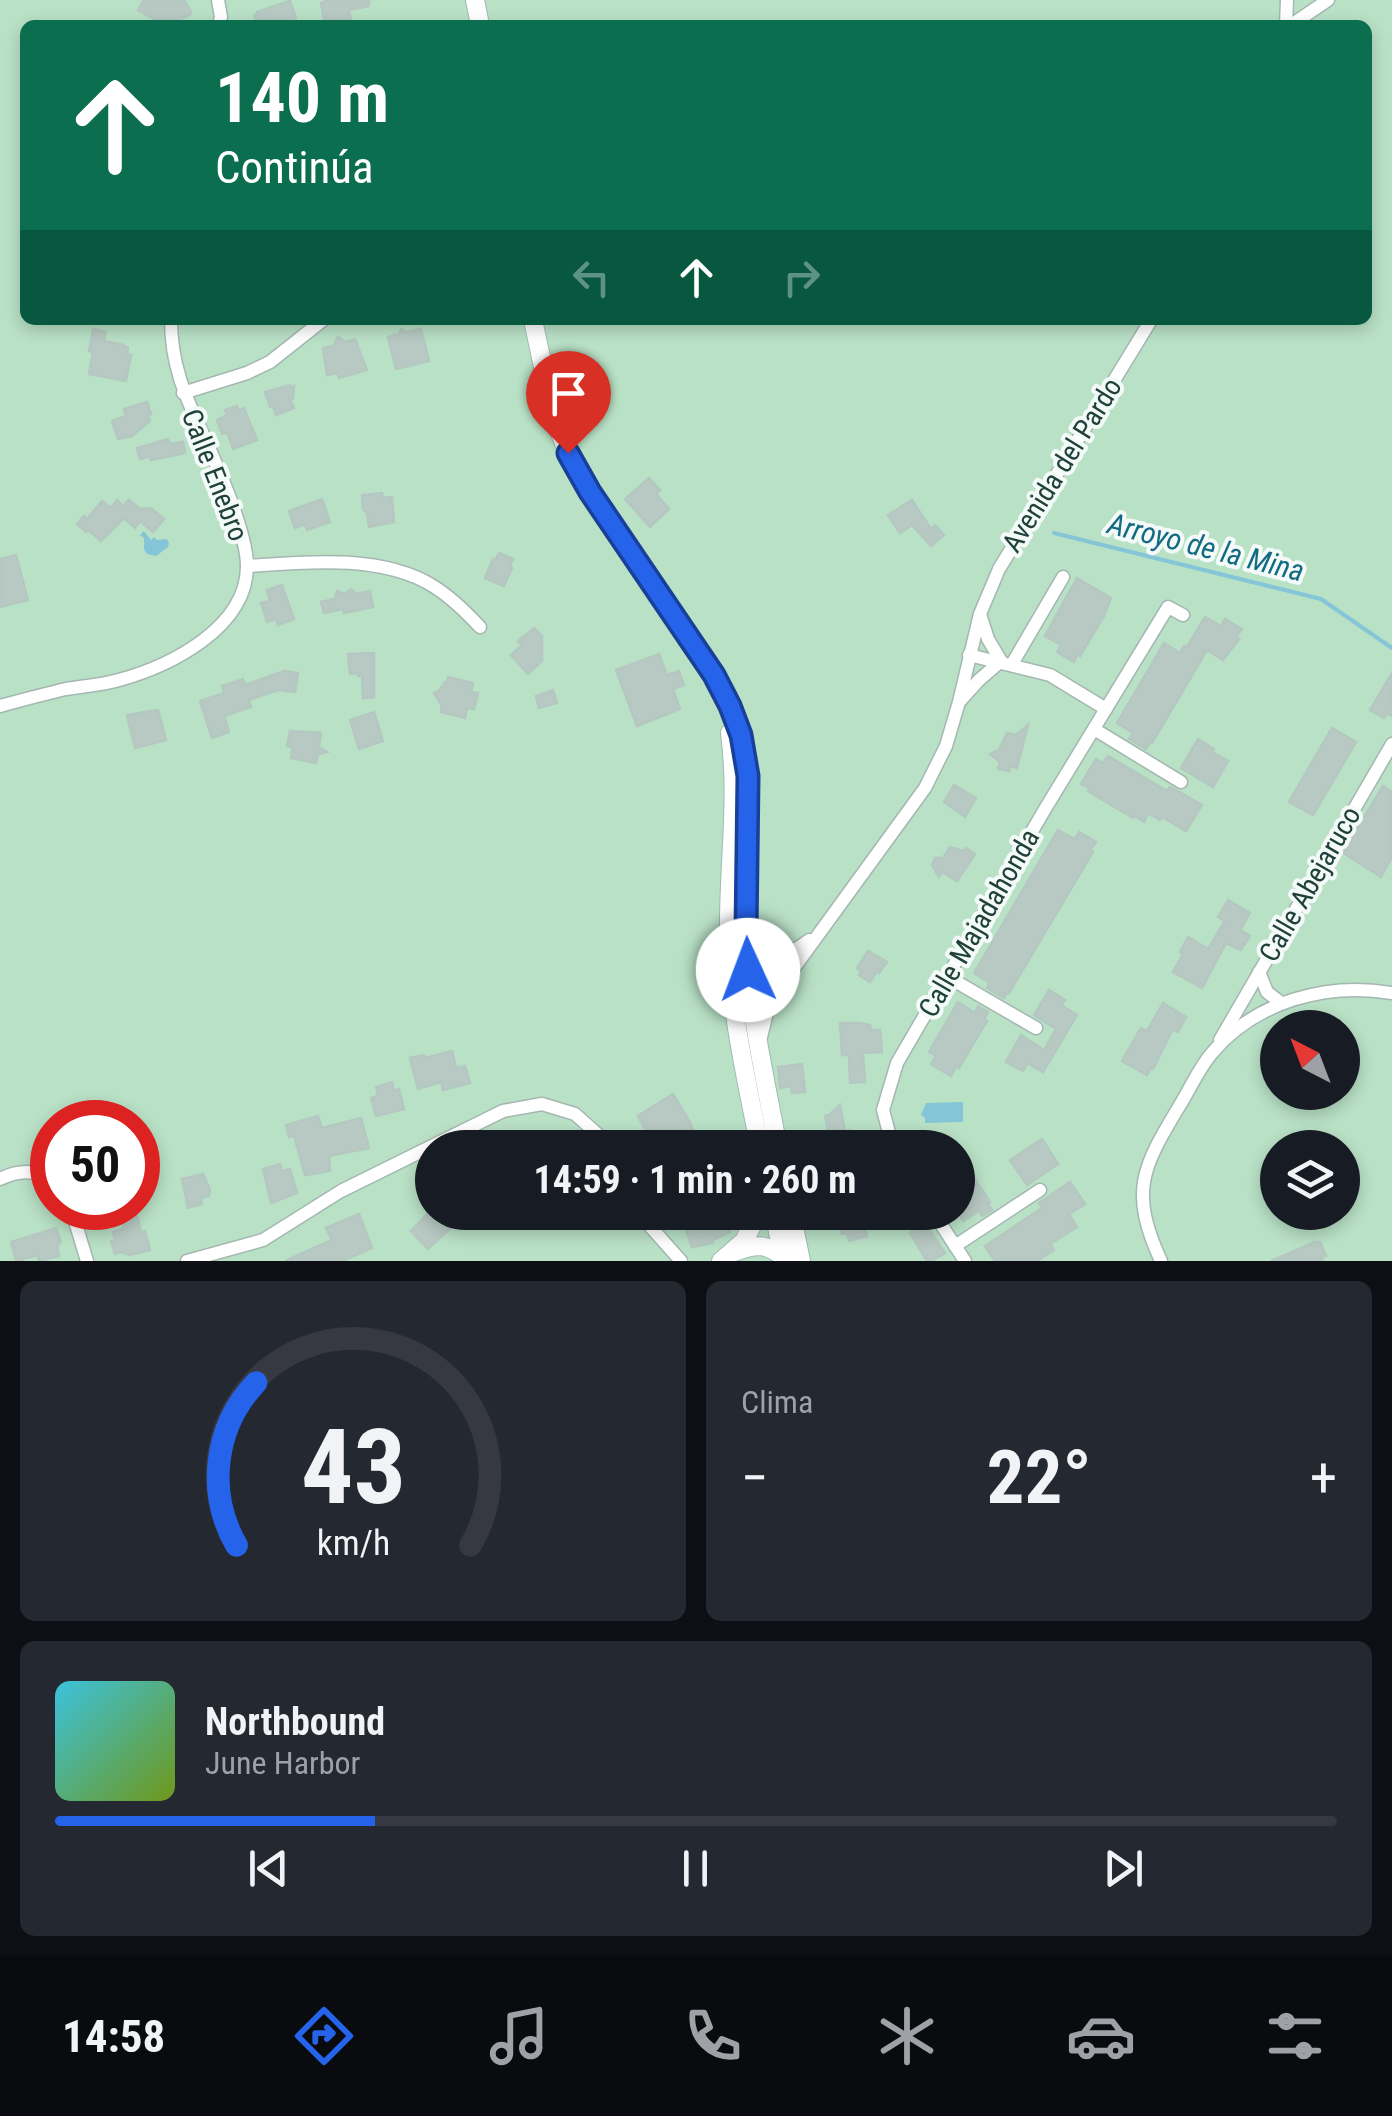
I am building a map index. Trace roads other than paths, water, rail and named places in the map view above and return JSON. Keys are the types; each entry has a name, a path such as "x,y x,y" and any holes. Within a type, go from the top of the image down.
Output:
{"main road":[{"path":"535,325 554,418 568,453 590,492 714,675 741,735 748,776 746,931 755,966 759,1044 775,1130"},
{"path":"714,675 730,735 734,776 728,939 755,1130"},
{"path":"727,1257 749,1230"},
{"path":"780,1230 789,1260"},
{"path":"789,1260 790,1230"},
{"path":"727,1257 753,1244 768,1247 789,1260"}],"street":[{"path":"1297,20 1328,0"},
{"name":"Calle Enebro","path":"0,706 119,680 176,658 226,620 241,596 247,566 227,491 183,393 171,346 170,325"},
{"path":"183,393 270,362 318,325"},
{"name":"Avenida del Pardo","path":"770,1001 925,788 946,746 980,614 999,569 1149,325"},
{"path":"247,566 370,564 398,570 432,584 480,627"},
{"name":"Avenida del Pardo","path":"960,702 979,680 1007,663 1063,577"},
{"name":"Calle Majadahonda","path":"889,1130 883,1110 897,1063 1168,607 1183,616"},
{"path":"980,614 988,639 1007,663"},
{"path":"969,655 1050,675 1106,709"},
{"path":"1094,728 1181,782"},
{"name":"Calle Abejaruco","path":"1212,1054 1392,744"},
{"path":"751,1104 741,991 755,966 798,950 822,929"},
{"path":"746,931 761,948 777,956"},
{"path":"755,966 775,969 777,978 759,1044"},
{"name":"Calle Abejaruco","path":"1259,972 1266,992 1281,1003"},
{"path":"948,976 1036,1028"},
{"path":"1161,1261 1146,1229 1142,1194 1147,1164 1212,1054 1244,1024 1281,1003 1327,991 1363,988 1392,993"},
{"path":"466,1130 503,1112 542,1104 576,1114 593,1130"},
{"path":"187,1261 262,1240 341,1191 415,1155"},
{"path":"0,1179 30,1171"},
{"path":"955,1246 1040,1190"},
{"path":"78,1230 87,1261"},
{"path":"652,1230 680,1261"},
{"path":"945,1230 965,1261"}],"water":[{"path":"144,531 151,540 167,539 168,547 156,556 147,554 140,535"},
{"path":"963,1102 963,1122 925,1123 921,1115 926,1103"}],"waterway":[{"name":"Arroyo de la Mina","path":"1054,533 1321,599 1392,648"}]}
